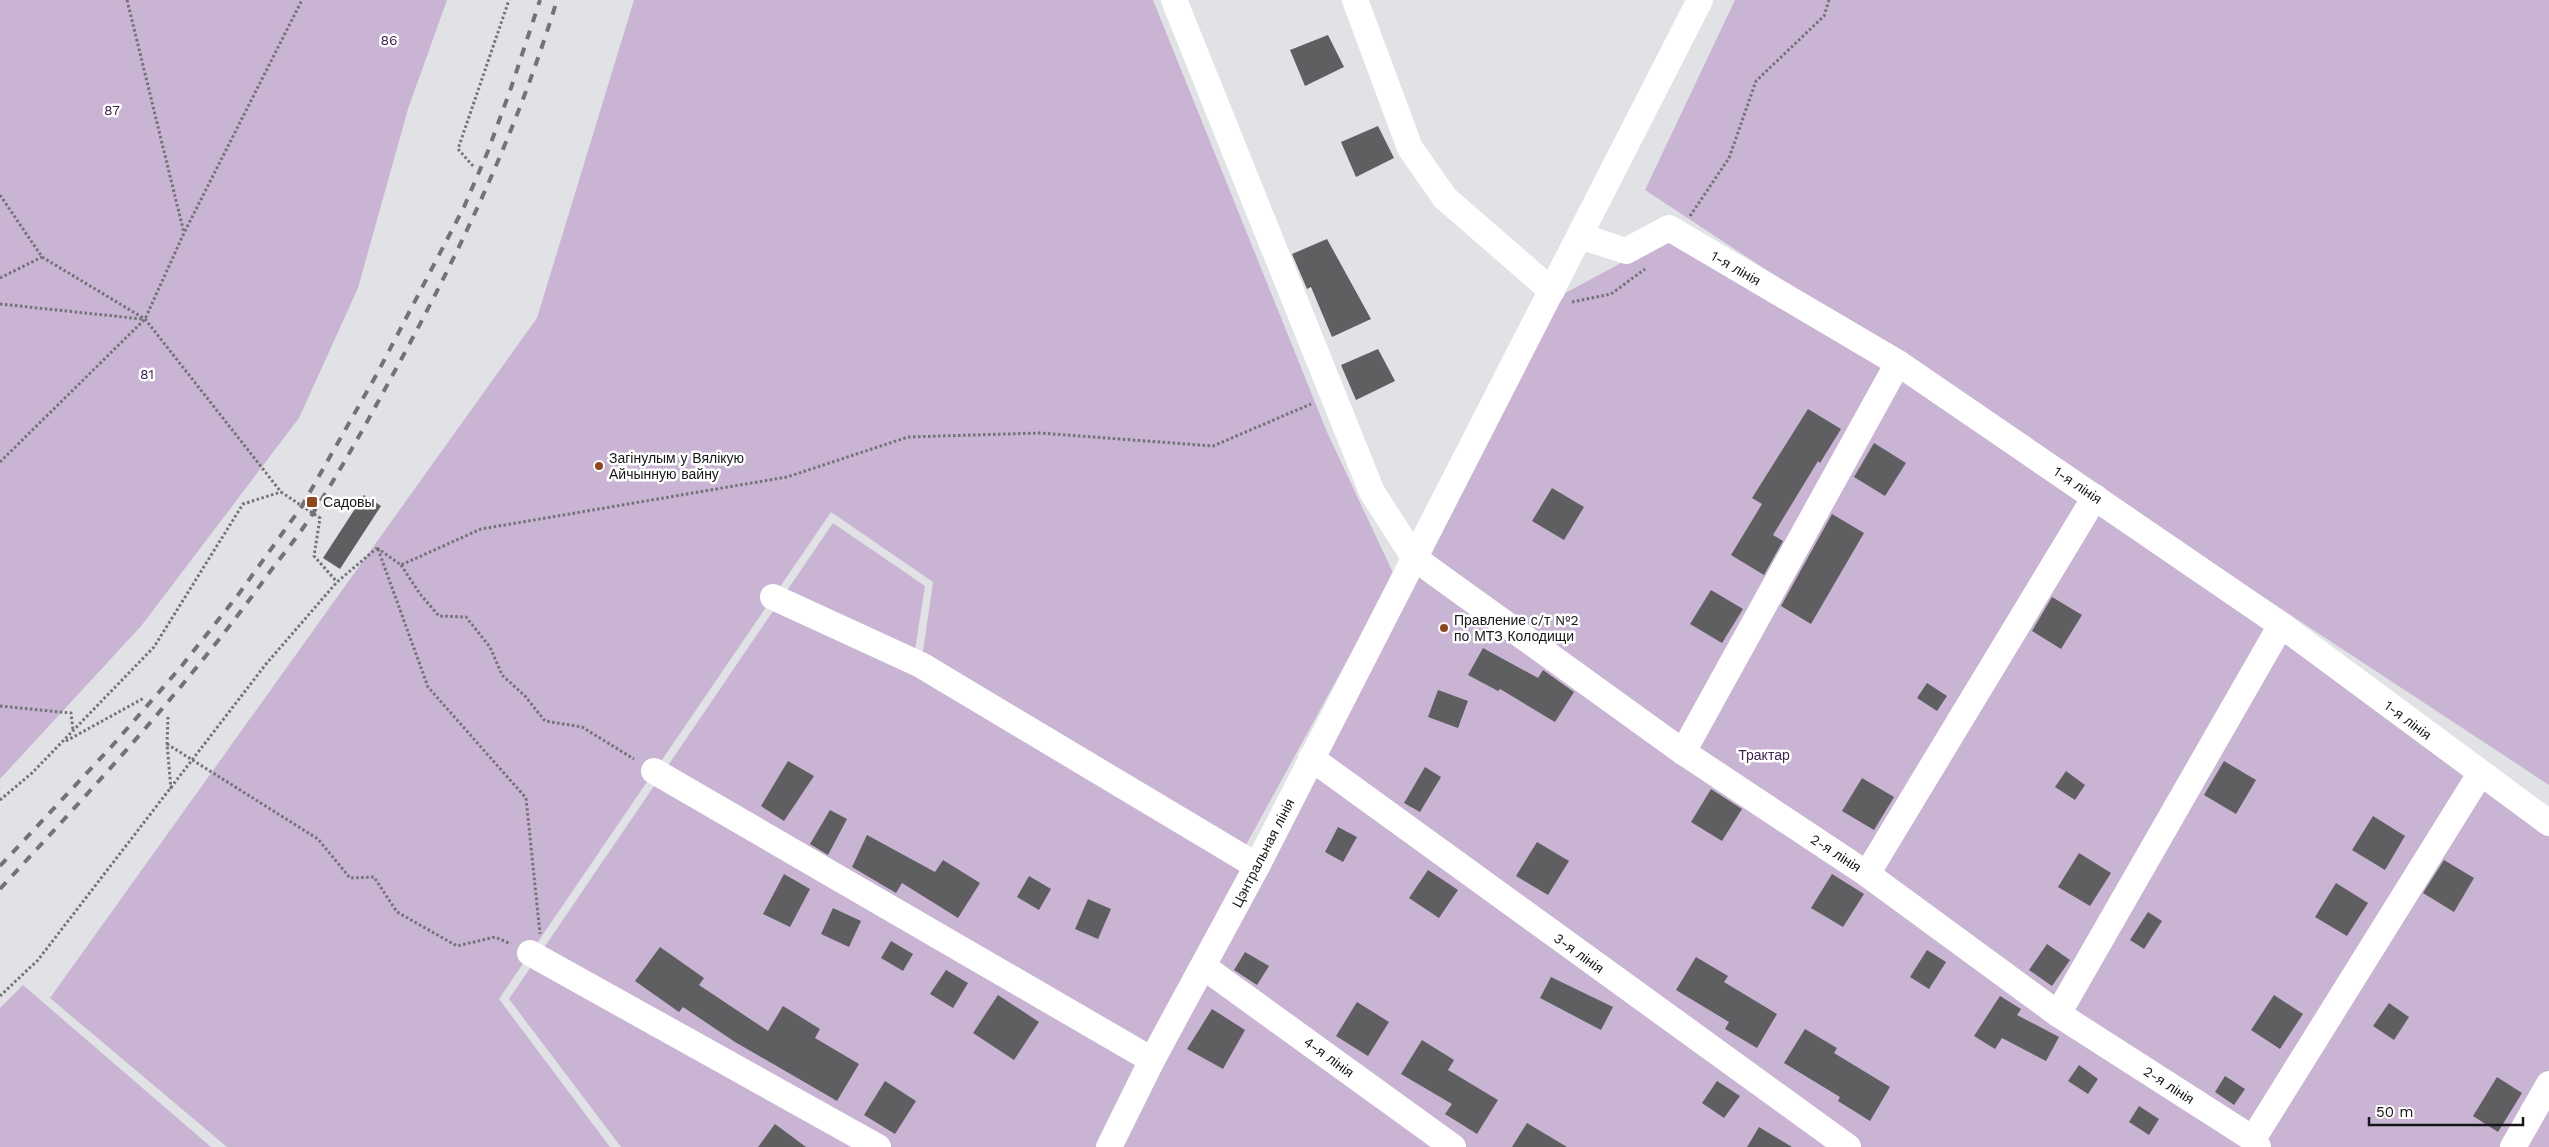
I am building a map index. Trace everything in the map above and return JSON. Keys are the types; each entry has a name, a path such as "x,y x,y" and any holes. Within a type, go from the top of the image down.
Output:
{"street":[{"path":"1174,0 1372,492 1415,559"},
{"path":"1355,0 1410,148 1445,198 1561,297"},
{"name":"Цэнтральная лінія","path":"1109,1147 1152,1060 1204,967 1415,559 1561,297 1580,236 1700,0"},
{"path":"1580,236 1626,251 1669,228 1678,233"},
{"name":"1-я лінія","path":"1678,233 1898,363 2281,625 2549,824"},
{"path":"1683,752 1898,363"},
{"path":"1867,874 2095,497"},
{"name":"2-я лінія","path":"1415,559 1683,752 1867,874 2058,1014 2256,1143"},
{"path":"773,597 921,665 1257,866"},
{"path":"2058,1014 2281,625"},
{"name":"3-я лінія","path":"1311,758 1848,1147"},
{"path":"654,771 1152,1060"},
{"path":"2256,1143 2480,774"},
{"path":"530,953 878,1147"},
{"name":"4-я лінія","path":"1204,967 1453,1147"},
{"path":"2513,1147 2549,1084"}],"path":[{"path":"127,0 184,234"},
{"path":"0,462 146,319 184,234 302,0"},
{"path":"474,166 458,149 509,0"},
{"path":"1678,233 1729,158 1756,81 1824,16 1829,0"},
{"path":"0,195 42,257 146,319 281,492 320,518 314,556 337,582"},
{"path":"0,278 42,257"},
{"path":"1561,297 1611,294 1649,266"},
{"path":"0,304 146,319"},
{"path":"401,565 481,529 787,477 908,436 1040,433 1213,446 1333,395"},
{"path":"0,800 32,773 154,647 242,504 281,492"},
{"path":"378,548 401,565 420,594 439,616 466,617 490,647 502,675 524,696 545,721 582,727 654,771"},
{"path":"0,996 38,960 266,664 337,582 378,548"},
{"path":"167,744 318,839 350,878 374,877 397,912 457,946 496,936 530,953 540,938 526,798 428,687 378,548"},
{"path":"61,744 144,698"},
{"path":"0,706 71,713 73,731"},
{"path":"168,717 167,744 171,789"}],"green space":[{"name":"81","path":"0,0 447,0 408,109 358,288 299,418 142,625 0,779"},
{"path":"634,0 1153,0 1327,432 1394,575 1240,856 921,665 933,582 831,512 499,999 610,1147 227,1147 50,998 537,318"},
{"path":"1735,0 2549,0 2549,785 1645,190"},
{"name":"Трактар","path":"1669,237 1894,370 2276,632 2549,834 2549,1147 621,1147 509,999 833,523 925,586 912,669 1261,878 1558,297"},
{"path":"23,985 211,1147 0,1147 0,1008"}],"building":[{"path":"1328,35 1344,67 1305,86 1290,50"},
{"path":"1378,126 1394,158 1356,177 1341,142"},
{"path":"1327,239 1371,319 1332,337 1311,287 1307,289 1292,254"},
{"path":"1378,349 1395,381 1356,400 1341,365"},
{"path":"1808,409 1841,429 1820,463 1818,461 1773,535 1783,541 1764,575 1731,555 1762,504 1752,498"},
{"path":"1874,443 1906,463 1885,496 1854,477"},
{"path":"1552,488 1584,507 1564,540 1532,521"},
{"name":"Садовы","path":"364,495 381,506 340,569 323,558"},
{"path":"1832,514 1864,533 1811,624 1781,606"},
{"path":"1711,590 1743,609 1722,643 1690,624"},
{"path":"2052,597 2082,615 2061,649 2032,631"},
{"path":"1483,648 1538,678 1543,670 1574,692 1555,722 1500,689 1498,691 1468,675"},
{"path":"1927,683 1947,696 1937,711 1917,698"},
{"path":"1438,690 1468,701 1458,728 1428,717"},
{"path":"788,761 814,776 784,821 761,806"},
{"path":"2224,761 2256,780 2236,814 2204,795"},
{"path":"1425,767 1441,777 1420,812 1404,803"},
{"path":"2066,771 2085,785 2075,800 2055,787"},
{"path":"1862,778 1894,797 1874,830 1842,811"},
{"path":"1711,789 1742,809 1722,841 1691,822"},
{"path":"830,810 847,819 828,855 810,844"},
{"path":"2373,816 2405,836 2385,870 2352,850"},
{"path":"1338,827 1357,837 1343,862 1325,852"},
{"path":"867,835 935,872 943,860 980,883 958,918 902,883 896,893 852,867"},
{"path":"1537,842 1569,861 1548,895 1516,876"},
{"path":"2079,853 2111,873 2090,906 2058,887"},
{"path":"2444,860 2474,878 2454,912 2423,893"},
{"path":"1428,870 1458,890 1439,918 1409,898"},
{"path":"784,874 810,889 790,927 763,914"},
{"path":"1832,874 1864,894 1843,927 1811,908"},
{"path":"1029,876 1051,889 1039,910 1017,897"},
{"path":"2336,883 2368,903 2347,936 2315,917"},
{"path":"1088,899 1111,909 1098,939 1075,929"},
{"path":"833,908 861,921 849,947 821,934"},
{"path":"2148,912 2162,921 2144,949 2130,940"},
{"path":"891,941 913,954 903,971 881,958"},
{"path":"2047,944 2070,960 2052,986 2029,970"},
{"path":"660,947 704,978 699,985 768,1031 783,1006 820,1029 815,1038 859,1064 837,1101 735,1042 683,1007 679,1012 635,981"},
{"path":"1927,950 1946,962 1929,989 1910,977"},
{"path":"1245,952 1269,966 1257,985 1234,970"},
{"path":"1696,957 1728,976 1724,982 1777,1014 1757,1048 1725,1029 1729,1022 1676,990"},
{"path":"946,970 968,983 953,1008 930,994"},
{"path":"1551,977 1613,1007 1601,1030 1540,998"},
{"path":"998,995 1039,1022 1014,1060 973,1033"},
{"path":"2274,995 2303,1014 2280,1049 2251,1030"},
{"path":"2000,996 2021,1009 2017,1015 2059,1037 2046,1061 2002,1038 1995,1049 1974,1036"},
{"path":"1357,1002 1389,1022 1368,1056 1336,1036"},
{"path":"2389,1003 2409,1017 2394,1040 2373,1026"},
{"path":"1212,1009 1245,1030 1223,1069 1187,1049"},
{"path":"1805,1029 1837,1048 1834,1053 1890,1087 1870,1121 1838,1101 1840,1097 1784,1063"},
{"path":"1422,1040 1454,1060 1448,1070 1498,1100 1477,1134 1445,1114 1452,1104 1401,1074"},
{"path":"2079,1065 2098,1079 2088,1094 2068,1081"},
{"path":"2225,1076 2245,1089 2234,1105 2215,1092"},
{"path":"2497,1077 2522,1093 2498,1132 2473,1116"},
{"path":"885,1081 916,1101 895,1134 864,1115"},
{"path":"1717,1081 1740,1096 1724,1118 1702,1103"},
{"path":"2139,1106 2159,1119 2149,1135 2129,1122"},
{"path":"1527,1123 1567,1147 1512,1147"},
{"path":"775,1124 806,1147 758,1147"},
{"path":"1759,1127 1792,1147 1747,1147"}],"railway":[{"path":"0,866 112,746 180,668 238,595 302,506 378,372 464,207 488,151 540,0"},
{"path":"0,889 105,774 206,656 303,528 325,494 403,356 469,226 526,92 557,0"}],"place":[{"name":"Загінулым у Вялікую Айчынную вайну","path":"599,466"},
{"name":"Садовы","path":"312,502"},
{"name":"Правление с/т №2 по МТЗ Колодищи","path":"1444,628"}],"park label":[{"name":"86","path":"389,40"},
{"name":"87","path":"112,110"}]}
